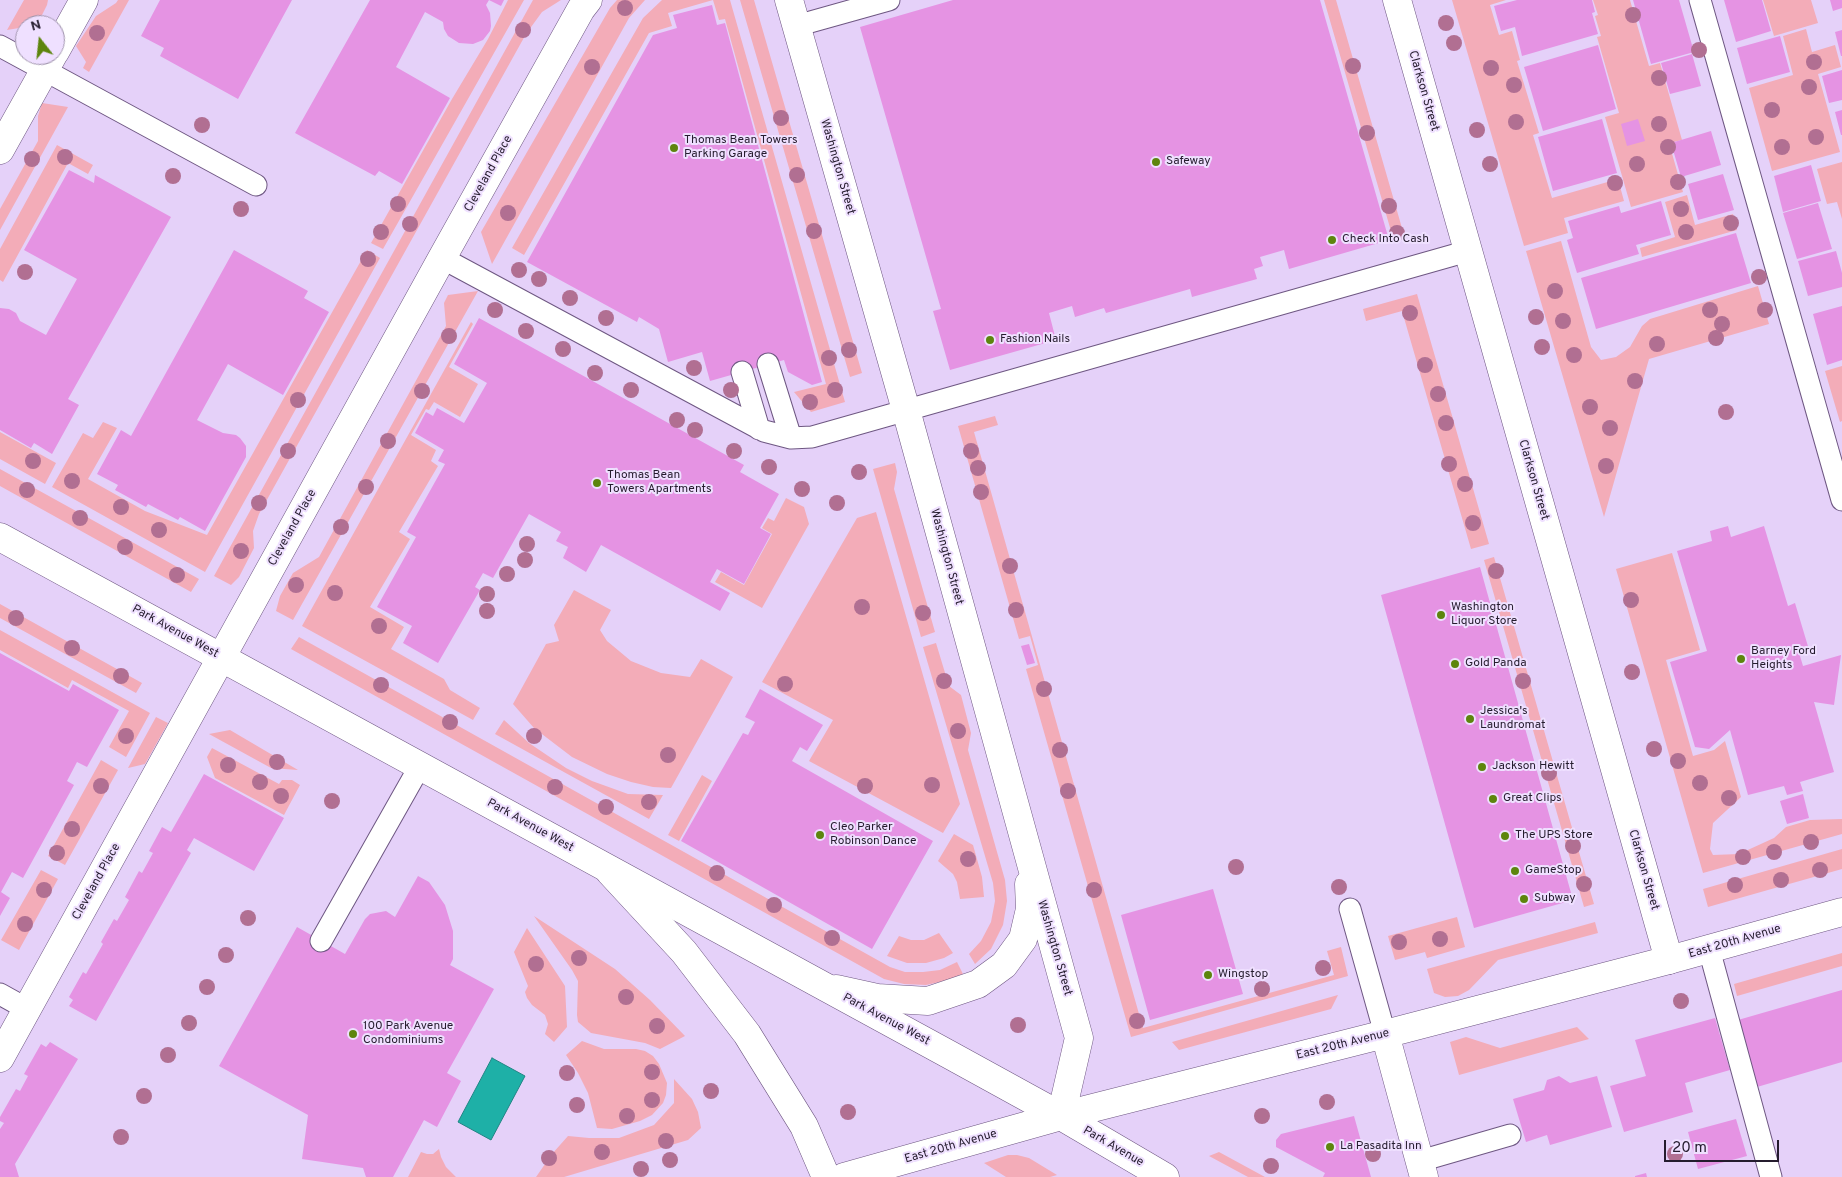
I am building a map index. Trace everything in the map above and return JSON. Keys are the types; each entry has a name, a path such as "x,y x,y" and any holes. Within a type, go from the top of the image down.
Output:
{"street":[{"path":"65,34 84,0"},
{"name":"Cleveland Place","path":"0,1058 442,258 581,9 588,0"},
{"name":"Washington Street","path":"789,0 906,410 1079,1038 1061,1116"},
{"name":"Clarkson Street","path":"1397,0 1669,960"},
{"path":"0,150 48,65"},
{"name":"Park Avenue West","path":"0,537 1061,1116"},
{"path":"820,985 878,998 928,1001 978,984 1004,965 1023,939 1030,909 1028,852"},
{"path":"608,869 684,952 747,1034 800,1118 826,1177"},
{"name":"East 20th Avenue","path":"844,1177 1061,1116 1669,960 1842,912"},
{"path":"1385,1034 1422,1169"},
{"name":"Park Avenue","path":"1061,1116 1164,1177"}],"lane":[{"path":"796,26 889,0"},
{"path":"1700,0 1842,500"},
{"path":"0,46 15,50"},
{"path":"61,65 256,185"},
{"path":"442,258 759,429 767,433 791,438 812,437 1468,251"},
{"path":"768,364 791,438"},
{"path":"742,372 759,429"},
{"path":"321,941 420,766"},
{"path":"1350,909 1385,1034"},
{"path":"1709,949 1771,1177"},
{"path":"0,994 27,1009"},
{"path":"1422,1169 1510,1135"}],"shaded area":[{"path":"24,0 48,0 42,15 16,15"},
{"path":"118,0 129,0 89,72 83,68 86,62 76,46 96,16"},
{"path":"508,0 524,0 383,249 371,243 488,39"},
{"path":"533,0 561,0 542,12 526,34 259,514 253,531 254,548 239,577 231,585 214,576"},
{"path":"617,0 645,0 629,18 492,264 481,232 610,8"},
{"path":"662,0 713,0 668,13 672,26 649,33 524,255 512,248 643,18"},
{"path":"713,0 730,0 845,402 811,412 794,392 826,384 725,19 719,20"},
{"path":"740,0 754,0 862,373 850,377"},
{"path":"1324,0 1336,0 1404,235 1393,238"},
{"path":"1452,0 1506,0 1490,5 1499,35 1512,31 1520,60 1517,61 1539,133 1533,135 1552,198 1618,179 1624,201 1564,218 1568,233 1524,246"},
{"path":"1593,0 1630,0 1649,66 1660,63 1682,140 1669,143 1683,192 1631,207 1605,117 1619,113 1597,37 1601,36 1595,16 1598,15"},
{"path":"1763,0 1811,0 1818,23 1774,36"},
{"path":"15,16 15,29 7,30"},
{"path":"1806,29 1812,52 1835,45 1841,67 1818,74 1840,152 1772,171 1749,88 1793,75 1783,36"},
{"path":"42,103 68,107 0,230 0,209 38,141 38,116"},
{"path":"57,145 93,165 88,174 68,163 3,282 0,280 0,249"},
{"path":"1842,162 1842,219 1837,202 1827,204 1817,169"},
{"path":"1687,195 1695,225 1733,214 1737,230 1642,257 1640,248 1675,237 1665,202"},
{"path":"1561,241 1591,347 1601,360 1616,357 1630,347 1642,326 1650,319 1758,286 1769,324 1649,359 1604,517 1526,251"},
{"path":"367,250 380,258 205,572 52,487 83,433 93,438 103,422 117,428 88,479 145,511 207,535"},
{"path":"478,291 293,620 276,611 280,596 293,573 319,557 446,326 444,303 448,295"},
{"path":"1417,294 1489,544 1471,549 1402,311 1366,321 1363,309"},
{"path":"471,322 473,324 449,367 478,384 460,417 434,402 429,410 426,409 411,435 436,450 431,461 438,466 399,532 410,539 370,607 404,627 391,649 444,679 450,690 480,708 473,720 302,626"},
{"path":"1842,366 1842,421 1840,422 1825,371"},
{"path":"995,416 998,425 974,432 1143,1028 1334,975 1327,951 1341,947 1348,976 1131,1037 1026,669 1038,665 1030,636 1019,639 958,426"},
{"path":"0,432 56,463 45,484 0,459"},
{"path":"895,463 897,472 894,489 935,632 921,637 873,469"},
{"path":"0,469 199,579 191,592 0,486"},
{"path":"786,498 804,507 809,524 762,608 715,582 721,572 744,585 772,534 762,528 768,518 774,521"},
{"path":"876,512 960,804 943,833 809,761 833,720 762,682 857,518"},
{"path":"1672,553 1700,650 1666,660 1693,756 1714,750 1725,741 1741,797 1713,823 1710,849 1713,855 1739,854 1774,838 1786,827 1810,820 1842,819 1842,834 1703,873 1616,569"},
{"path":"1494,557 1594,904 1584,907 1484,560"},
{"path":"574,590 611,610 600,630 607,641 631,661 661,673 690,677 701,659 733,677 671,788 653,787 631,782 607,774 572,757 534,728 513,704 546,644 559,641 554,625"},
{"path":"0,604 142,683 136,693 0,618"},
{"path":"0,630 150,713 126,757 109,747 129,711 72,680 68,688 0,650"},
{"path":"299,637 890,967 905,972 923,972 940,970 957,962 963,974 926,985 904,984 884,979 291,649"},
{"path":"936,643 949,686 961,695 971,733 968,750 1005,880 1007,901 1003,925 991,949 975,964 969,954 981,941 991,922 995,901 993,883 923,647"},
{"path":"156,717 168,723 145,764 128,768"},
{"path":"504,720 529,743 566,768 592,781 628,794 663,795 649,819 495,734"},
{"path":"230,730 298,770 271,768 209,734"},
{"path":"212,748 279,784 282,780 292,780 300,785 284,815 215,778 207,757"},
{"path":"101,760 118,770 65,865 48,856"},
{"path":"702,775 712,781 679,841 668,835"},
{"path":"954,834 973,845 982,877 984,897 960,899 957,882 953,874 938,861"},
{"path":"1842,849 1842,869 1708,907 1703,889"},
{"path":"41,870 58,879 19,950 1,940"},
{"path":"534,916 615,969 650,1000 685,1036 660,1049 645,1043 591,1033 578,1022 578,981"},
{"path":"1457,917 1465,947 1427,958 1425,952 1395,960 1388,936"},
{"path":"1595,922 1598,933 1498,960 1469,990 1458,996 1445,997 1434,993 1427,969"},
{"path":"527,928 565,986 567,1027 554,1042 545,1034 548,1024 545,1015 532,1005 527,998 525,992 528,986 514,952"},
{"path":"939,933 953,953 944,958 926,963 907,963 887,956 899,936 911,940 924,940"},
{"path":"1842,953 1842,966 1737,996 1734,984"},
{"path":"1338,995 1331,1009 1179,1050 1172,1042"},
{"path":"1577,1027 1589,1039 1459,1075 1450,1042 1466,1037 1500,1048"},
{"path":"582,1041 604,1049 636,1049 645,1051 653,1056 659,1064 667,1083 663,1103 652,1115 640,1121 612,1129 597,1128 588,1093 566,1055"},
{"path":"492,1058 525,1076 491,1140 458,1122"},
{"path":"674,1079 692,1099 698,1112 701,1128 688,1140 564,1177 536,1177 552,1154 568,1136 619,1138 654,1125 674,1103"},
{"path":"439,1149 446,1167 456,1177 408,1177 421,1152 433,1154"},
{"path":"1219,1152 1265,1177 1248,1177 1209,1156"},
{"path":"1008,1155 1029,1158 1057,1175 1050,1177 1006,1177 984,1163"}],"building":[{"path":"160,0 292,0 238,99 160,56 164,48 141,36"},
{"path":"370,0 489,0 486,5 490,13 491,26 490,31 483,40 473,44 459,43 448,36 443,22 425,12 396,67 450,98 402,184 379,171 375,176 295,133"},
{"path":"489,0 504,0 501,6"},
{"path":"953,0 1320,0 1389,240 1289,269 1284,250 1260,257 1263,266 1254,269 1257,279 1192,297 1190,289 1106,313 1104,308 1075,317 1072,306 1049,313 1056,340 950,370 933,311 941,309 860,27"},
{"path":"1517,0 1592,0 1595,12 1592,13 1598,34 1522,56 1515,27 1501,31 1494,6"},
{"path":"1633,0 1679,0 1694,52 1651,64"},
{"path":"1724,0 1762,0 1771,31 1736,42"},
{"path":"1830,0 1842,0 1842,8 1833,11"},
{"name":"Thomas Bean Towers Parking Garage","path":"712,5 717,25 725,23 822,382 812,385 788,372 784,360 710,381 702,352 668,362 659,329 639,317 637,322 527,262 653,35 677,28 673,15"},
{"path":"1842,30 1842,56 1841,56 1835,32"},
{"path":"1780,36 1790,72 1747,84 1737,48"},
{"path":"1598,45 1616,109 1543,131 1524,67"},
{"path":"1692,54 1701,86 1670,94 1661,63"},
{"path":"1842,70 1842,100 1829,103 1822,76"},
{"path":"1842,110 1842,135 1841,135 1835,112"},
{"path":"1602,119 1617,173 1553,191 1538,137"},
{"path":"1638,119 1645,141 1627,146 1621,124"},
{"path":"1711,131 1721,165 1681,177 1671,143"},
{"path":"1811,165 1821,201 1783,212 1774,176"},
{"path":"69,170 94,183 95,175 171,217 68,399 79,405 52,454 34,443 31,448 0,430 0,308 9,309 16,313 20,321 46,335 77,279 24,250"},
{"path":"1723,174 1734,210 1698,220 1688,184"},
{"path":"1661,201 1671,235 1636,245 1639,254 1577,273 1567,240 1573,238 1568,221 1619,206 1621,213"},
{"path":"1818,203 1832,249 1797,259 1783,213"},
{"path":"1736,233 1751,283 1596,329 1581,278"},
{"path":"234,250 308,291 304,298 329,312 283,395 228,364 197,420 223,433 236,435 240,438 246,446 246,457 205,531 180,517 178,520 148,504 146,507 115,490 118,485 97,474 121,430 131,436"},
{"path":"1836,251 1842,273 1842,287 1808,296 1798,261"},
{"path":"1842,306 1842,360 1827,365 1813,314"},
{"name":"Thomas Bean Towers Apartments","path":"479,318 744,465 740,472 779,494 760,528 771,534 744,584 717,569 710,582 730,593 720,611 601,545 586,572 563,558 568,547 556,541 561,532 529,514 493,578 483,573 475,587 480,590 438,663 403,643 412,626 377,607 416,537 407,532 445,464 438,461 444,450 415,433 426,412 433,416 437,408 464,423 487,383 454,364"},
{"name":"Barney Ford Heights","path":"1728,526 1731,537 1764,526 1788,606 1795,603 1810,653 1800,656 1803,666 1841,655 1834,705 1814,702 1834,772 1800,782 1803,791 1787,795 1784,786 1748,795 1730,730 1709,749 1695,747 1670,662 1707,651 1677,551 1712,541 1710,531"},
{"path":"1480,567 1573,900 1474,928 1381,595"},
{"path":"1029,644 1035,663 1027,665 1021,646"},
{"path":"0,653 69,691 73,684 119,710 87,767 77,762 67,781 74,785 23,878 12,872 1,892 10,898 0,916"},
{"path":"760,689 823,725 807,751 800,747 792,761 933,841 872,949 681,841 743,733 748,735 755,722 745,717"},
{"path":"204,774 284,818 254,871 194,838 187,850 191,853 96,1021 69,1006 73,1000 69,997 83,972 86,974 103,944 101,942 114,919 117,921 129,900 125,897 139,871 142,873 153,853 149,851 162,827 171,832"},
{"path":"1803,794 1809,818 1787,824 1780,801"},
{"name":"100 Park Avenue Condominiums","path":"418,876 429,882 445,905 453,931 453,959 450,965 494,989 447,1073 461,1081 437,1127 424,1120 393,1177 366,1177 363,1168 302,1159 308,1115 219,1066 297,927 345,954 365,919 370,914 386,911 395,917"},
{"path":"1213,889 1243,994 1150,1020 1121,915"},
{"path":"1842,990 1842,1062 1757,1087 1738,1020"},
{"path":"1715,1018 1730,1070 1685,1083 1693,1112 1624,1132 1610,1086 1646,1076 1635,1040"},
{"path":"50,1042 78,1059 15,1164 19,1177 0,1177 0,1129 4,1123 0,1121 0,1117 16,1089 20,1091 28,1076 24,1074 41,1044 46,1047"},
{"path":"1559,1076 1570,1083 1597,1076 1612,1127 1550,1145 1547,1135 1526,1142 1513,1099 1544,1090 1547,1080"},
{"path":"1354,1116 1371,1177 1323,1177 1325,1173 1276,1147 1276,1140 1281,1134"},
{"path":"1736,1119 1747,1156 1698,1169 1688,1132"},
{"path":"1646,1173 1647,1177 1635,1177 1635,1176"}],"place":[{"name":"Thomas Bean Towers Parking Garage","path":"674,148"},
{"name":"Safeway","path":"1156,162"},
{"name":"Check Into Cash","path":"1332,240"},
{"name":"Fashion Nails","path":"990,340"},
{"name":"Thomas Bean Towers Apartments","path":"597,483"},
{"name":"Washington Liquor Store","path":"1441,615"},
{"name":"Barney Ford Heights","path":"1741,659"},
{"name":"Gold Panda","path":"1455,664"},
{"name":"Jessica's Laundromat","path":"1470,719"},
{"name":"Jackson Hewitt","path":"1482,767"},
{"name":"Great Clips","path":"1493,799"},
{"name":"Cleo Parker Robinson Dance","path":"820,835"},
{"name":"The UPS Store","path":"1505,836"},
{"name":"GameStop","path":"1515,871"},
{"name":"Subway","path":"1524,899"},
{"name":"Wingstop","path":"1208,975"},
{"name":"100 Park Avenue Condominiums","path":"353,1034"},
{"name":"La Pasadita Inn","path":"1330,1147"}]}
